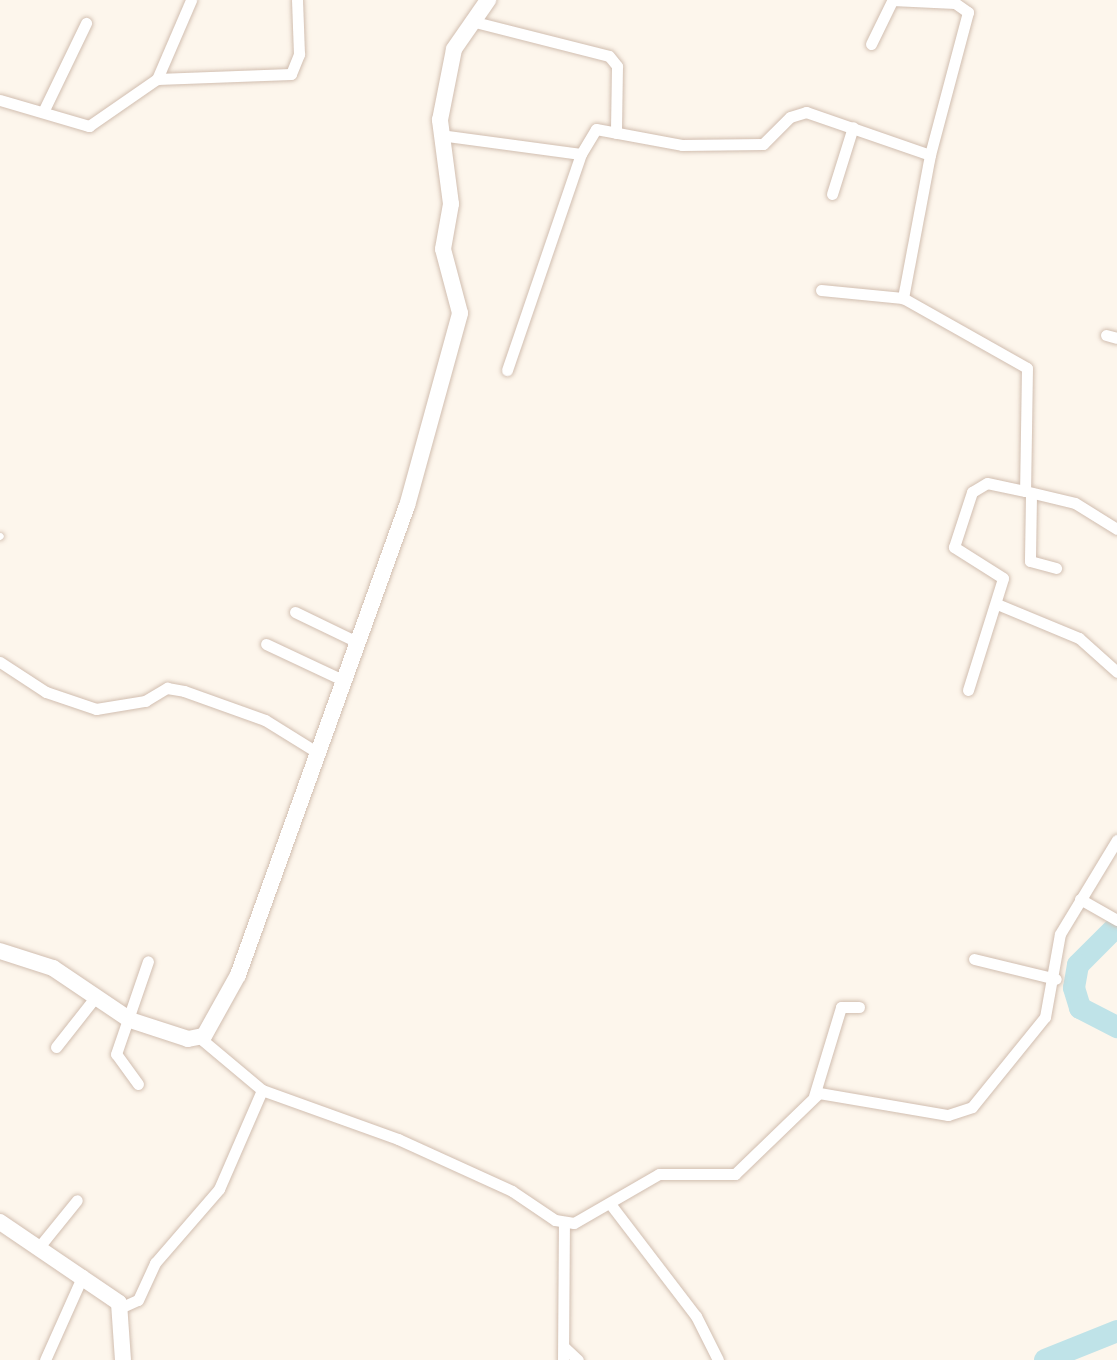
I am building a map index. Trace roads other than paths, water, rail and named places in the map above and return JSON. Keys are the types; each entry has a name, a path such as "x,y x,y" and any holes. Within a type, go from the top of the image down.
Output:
{"street":[{"path":"157,79 191,0"},
{"path":"0,100 89,126 157,79 296,72 297,0"},
{"path":"200,1038 260,925 315,751 345,681 407,506 460,313 458,284 443,256 451,204 440,135 449,67 471,21 488,0"},
{"path":"871,44 892,0 955,2 968,12 960,62 930,155 903,298"},
{"path":"471,21 609,56 617,66 616,133"},
{"path":"43,112 86,23"},
{"path":"507,370 591,130 682,145 763,144 800,112 853,127 930,155"},
{"path":"832,194 853,127"},
{"path":"440,135 581,154"},
{"path":"821,290 903,298 1027,368 1030,561 1056,568"},
{"path":"968,690 997,604 1003,576 954,547 972,492 987,483 1075,503 1117,529"},
{"path":"997,604 1079,638 1117,672"},
{"path":"295,612 359,643"},
{"path":"266,644 345,681"},
{"path":"0,662 46,692 96,709 145,701 167,688 184,691 265,720 315,751"},
{"path":"814,1096 964,1112 1045,1017 1056,979 1060,934 1117,840"},
{"path":"1080,899 1117,920"},
{"path":"0,951 53,968 97,995 123,1016 200,1038 262,1090 398,1139 564,1224 611,1205 659,1174 735,1174 814,1096 841,1007 859,1007"},
{"path":"974,959 1056,979"},
{"path":"138,1084 117,1064 123,1016 148,961"},
{"path":"56,1047 97,995"},
{"path":"122,1307 138,1300 155,1263 219,1189 262,1090"},
{"path":"39,1247 77,1200"},
{"path":"611,1205 644,1256 696,1316 718,1360"},
{"path":"0,1222 83,1275 122,1307 123,1360"},
{"path":"563,1360 564,1224"},
{"path":"45,1360 83,1275"},
{"path":"564,1347 578,1360"}],"waterway":[{"path":"1117,926 1078,965 1074,988 1080,1008 1117,1027"},
{"path":"1045,1360 1117,1331"}]}
